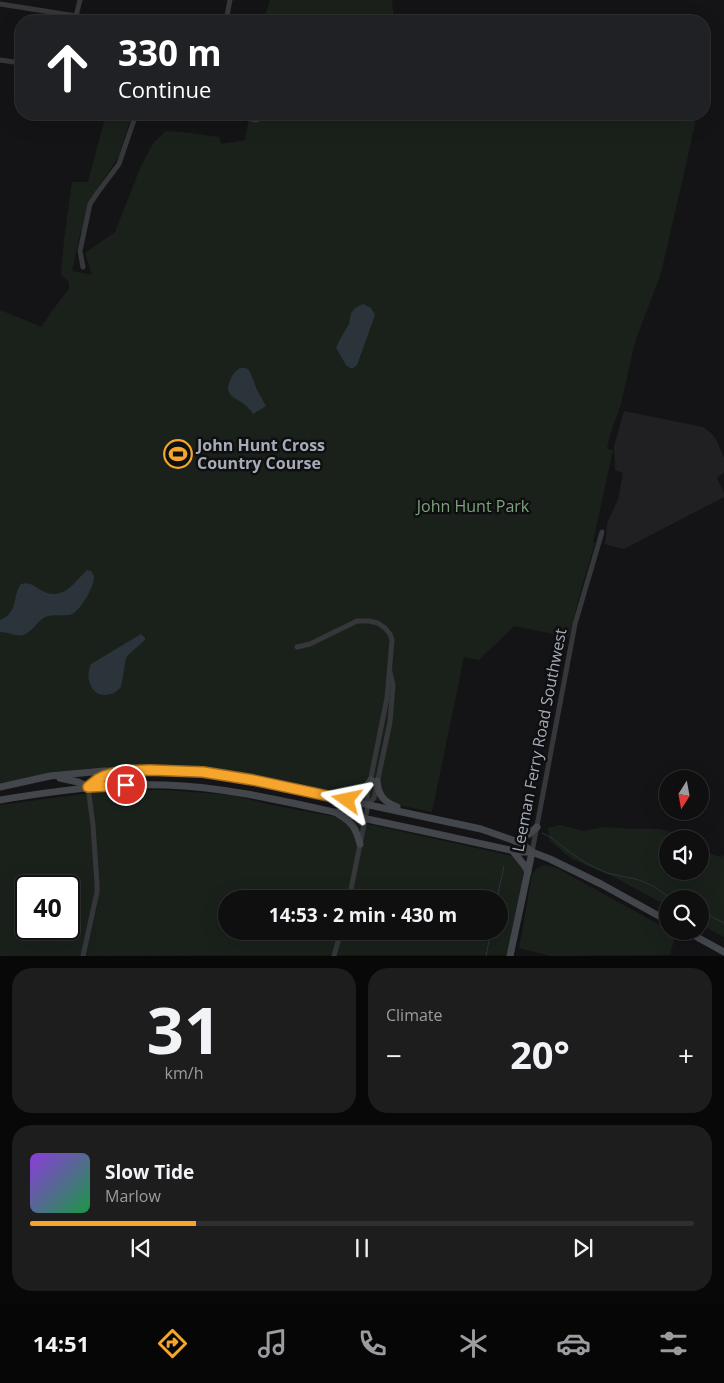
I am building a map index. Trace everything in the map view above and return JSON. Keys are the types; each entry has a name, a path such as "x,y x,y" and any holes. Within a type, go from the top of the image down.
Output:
{"street":[{"path":"76,15 80,0"},
{"path":"227,15 230,0"},
{"path":"0,4 70,15"},
{"path":"0,60 15,62"},
{"path":"83,267 80,251 90,204 119,164 134,120"},
{"name":"Leeman Ferry Road Southwest","path":"510,956 528,873 575,624 602,532"},
{"path":"297,647 310,644 357,621 378,623 385,628 392,640 390,672 374,780 374,798 367,812 351,890"},
{"path":"0,787 50,776 150,770 203,772 253,780 333,798 367,812 519,852 532,852 550,858 659,916"},
{"path":"88,787 104,776 121,771"},
{"path":"50,776 78,782 88,787"},
{"path":"333,798 359,794 374,780"},
{"path":"374,780 384,800 408,813"},
{"path":"0,800 88,787 143,784 200,787 256,795 331,811 408,813 481,829 521,843 532,852"},
{"path":"83,956 97,892 93,825 88,787"},
{"path":"331,811 349,821 360,844"},
{"path":"515,841 529,834 537,827"},
{"path":"512,850 528,873"},
{"path":"334,956 338,940"},
{"path":"702,940 724,952"}],"shaded area":[{"path":"363,304 371,308 375,315 357,365 350,368 346,365 336,348 349,324 351,313 355,308"},
{"path":"240,368 248,369 266,406 253,414 246,406 232,396 228,390 232,377"},
{"path":"624,411 703,427 710,432 716,439 724,458 724,472 717,478 724,497 624,549 604,544 607,523 618,500 623,473 615,470 614,446"},
{"path":"87,570 93,574 92,587 75,612 69,615 48,616 23,635 0,632 0,620 6,617 13,608 18,588 21,584 30,584 47,593 60,593 71,586"},
{"path":"141,634 145,640 126,658 121,687 111,694 104,695 94,691 88,675 91,664"}],"green space":[{"path":"270,0 392,0 393,15 265,15"},
{"name":"John Hunt Park","path":"104,120 130,120 119,156 97,189 80,235 72,271 92,275 85,253 115,232 141,166 154,142 166,131 219,137 221,144 245,140 249,120 696,120 661,273 635,342 621,404 609,438 607,449 613,450 593,542 595,543 569,637 514,626 479,660 464,657 432,812 253,775 166,765 91,768 0,783 0,310 42,327 69,289 69,282 61,274 72,182 88,182"},
{"path":"114,790 167,790 231,795 512,856 520,864 524,875 509,955 0,956 0,805"},
{"path":"560,825 583,831 604,827 664,830 659,830 659,880 709,880 709,854 722,857 724,855 724,937 709,929 709,890 659,890 659,902 616,878 572,859 550,841 548,828"},
{"path":"545,865 555,867 659,925 659,940 674,940 670,955 550,956 519,948 532,875 536,869"}],"waterway":[{"path":"542,833 552,838 586,863 607,873 639,880 659,890"},
{"path":"499,890 504,866"},
{"path":"709,916 724,923"},
{"path":"486,956 489,940"}],"place":[{"name":"John Hunt Cross Country Course","path":"178,454"}],"route":[{"path":"126,785 88,787 104,776 121,771 203,772 253,780 347,800"}]}
